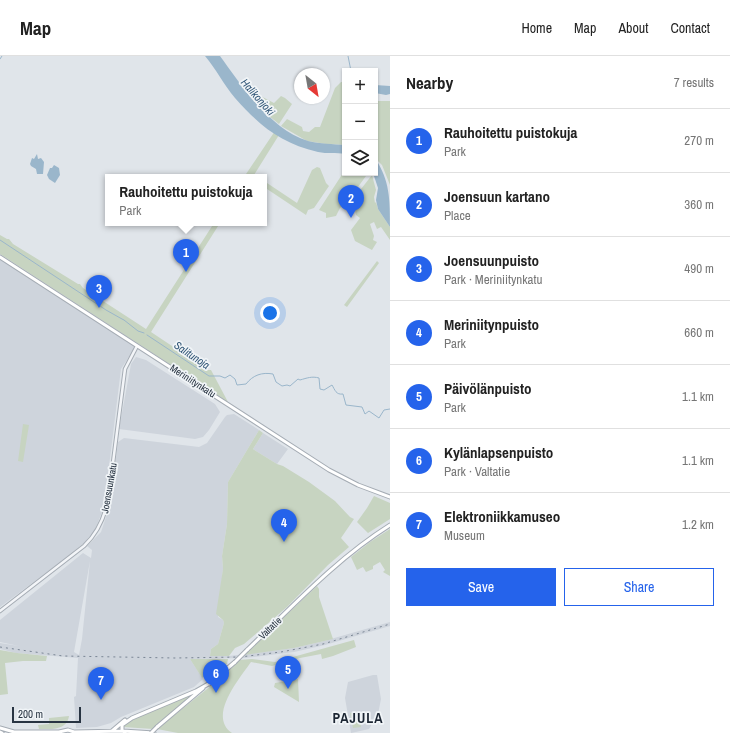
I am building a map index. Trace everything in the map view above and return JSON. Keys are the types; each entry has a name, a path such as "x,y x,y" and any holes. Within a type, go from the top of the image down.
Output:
{"main road":[{"name":"Meriniitynkatu","path":"0,257 329,470 358,485 390,497"},
{"name":"Valtatie","path":"151,733 235,662 341,560 375,534 390,525"},
{"path":"112,731 122,722 196,691 210,683"},
{"path":"124,732 121,728 123,723 132,718"},
{"path":"0,728 14,732 64,732 70,730 74,733 112,731 154,733"}],"street":[{"name":"Joensuunkatu","path":"1,610 82,548 101,523 107,506 109,494 125,368 137,345"}],"shaded area":[{"path":"0,254 138,343 121,369 104,507 95,530 84,543 66,558 0,607"},
{"path":"136,357 146,360 215,404 220,412 203,437 195,439 119,429 131,364"},
{"path":"234,414 259,430 228,482 227,524 222,556 223,569 218,617 223,620 224,623 218,644 211,649 210,656 229,656 294,648 390,622 390,626 325,645 294,652 245,658 190,659 203,679 194,687 121,717 111,723 97,727 76,728 74,697 76,696 78,658 16,653 0,649 0,643 19,646 0,642 0,620 83,553 91,558 92,550 87,546 101,532 110,505 118,442 124,438 199,447 207,443 227,415","holes":["90,561 79,655 74,652"]},
{"path":"263,433 288,449 277,464 253,449"},
{"path":"377,675 381,699 378,714 369,729 351,733 345,698 348,682"}],"green space":[{"path":"342,82 342,145 307,141 281,126 287,119 302,127 303,131 309,132 315,127 320,127 335,88"},
{"path":"248,86 253,92 274,103 281,96 292,104 279,124 257,105 257,97 251,94 246,88"},
{"path":"378,101 390,101 390,185 382,165 378,161"},
{"path":"275,131 279,135 255,174 246,174"},
{"path":"317,167 320,168 326,183 329,186 314,208 308,210 306,215 267,189 267,183 297,203 312,170"},
{"path":"342,175 342,176 366,176 347,202 340,208 336,216 326,218 326,213 319,210"},
{"path":"372,176 376,190 374,197 375,203 376,202 378,209 390,227 390,240 381,227 377,229 374,222 370,224 374,236 373,240 377,242 372,250 355,241 351,230 360,218 356,215 355,210 347,207"},
{"path":"212,226 218,226 151,332 208,370 211,370 228,402 0,254 0,235 9,239 13,244 80,284 83,288 146,329"},
{"path":"377,261 379,263 347,307 344,305"},
{"path":"23,424 29,425 23,462 18,461"},
{"path":"259,430 263,433 253,449 309,482 335,501 350,517 354,519 341,538 349,547 328,565 287,607 244,644 235,648 229,656 210,656 211,649 218,644 224,623 223,620 216,614 223,569 222,556 227,524 228,482"},
{"path":"374,496 390,503 390,519 368,533 357,522"},
{"path":"390,529 390,576 383,572 385,570 380,562 373,566 373,569 366,572 363,567 357,570 351,557"},
{"path":"317,586 319,589 319,597 333,639 294,648 244,655"},
{"path":"354,640 356,647 322,659 321,654 272,666 251,662 228,697 224,707 223,717 225,726 232,733 178,733 157,729 222,677 239,660 252,659 275,662"},
{"path":"0,650 47,656 46,661 5,663 8,694 0,695"},
{"path":"190,659 228,659 227,664 202,678"},
{"path":"298,679 299,702 274,687 275,683"},
{"path":"194,693 153,729 123,727 125,723 130,720"},
{"path":"358,712 361,727 353,728 350,713"},
{"path":"69,716 68,721 62,727 53,729 39,729 38,725 49,724 49,718"}],"water":[{"path":"205,56 220,56 247,93 269,117 282,127 294,135 308,141 342,145 342,154 321,153 293,144 272,132 253,117 235,98"},
{"path":"378,85 390,86 390,94 378,94"},
{"path":"37,154 38,159 41,158 44,162 43,174 37,174 36,169 30,164 32,158 34,159"},
{"path":"378,163 384,175 388,191 390,227 378,209 376,200 378,188 374,176 378,176"},
{"path":"54,165 59,168 60,175 55,183 49,179 47,175 50,168"}],"waterway":[{"path":"348,56 350,68"},
{"name":"Salitunoja","path":"0,240 106,310 124,320 138,331 144,333"},
{"name":"Salitunoja","path":"147,335 209,376 220,376 225,378 230,375 235,379 237,385 246,384 255,376 265,373 273,374 276,382 282,386 290,386 298,379 300,380 316,377 319,378 320,389 324,390 332,385 337,393 343,394 346,405 362,407 365,414 369,411 379,418 384,410 390,409"}],"railway":[{"path":"0,647 63,656 175,658 240,657 281,652 323,644 390,624"}],"place":[{"name":"Joensuun kartano","path":"351,218"},
{"name":"Rauhoitettu puistokuja","path":"186,272"},
{"name":"Joensuunpuisto","path":"99,308"},
{"name":"Meriniitynpuisto","path":"284,542"},
{"name":"Päivölänpuisto","path":"288,689"},
{"name":"Kylänlapsenpuisto","path":"216,693"},
{"name":"Elektroniikkamuseo","path":"101,700"}],"district":[{"name":"PAJULA","path":"358,718"}],"water label":[{"name":"Halikonjoki","path":"258,97"}]}
